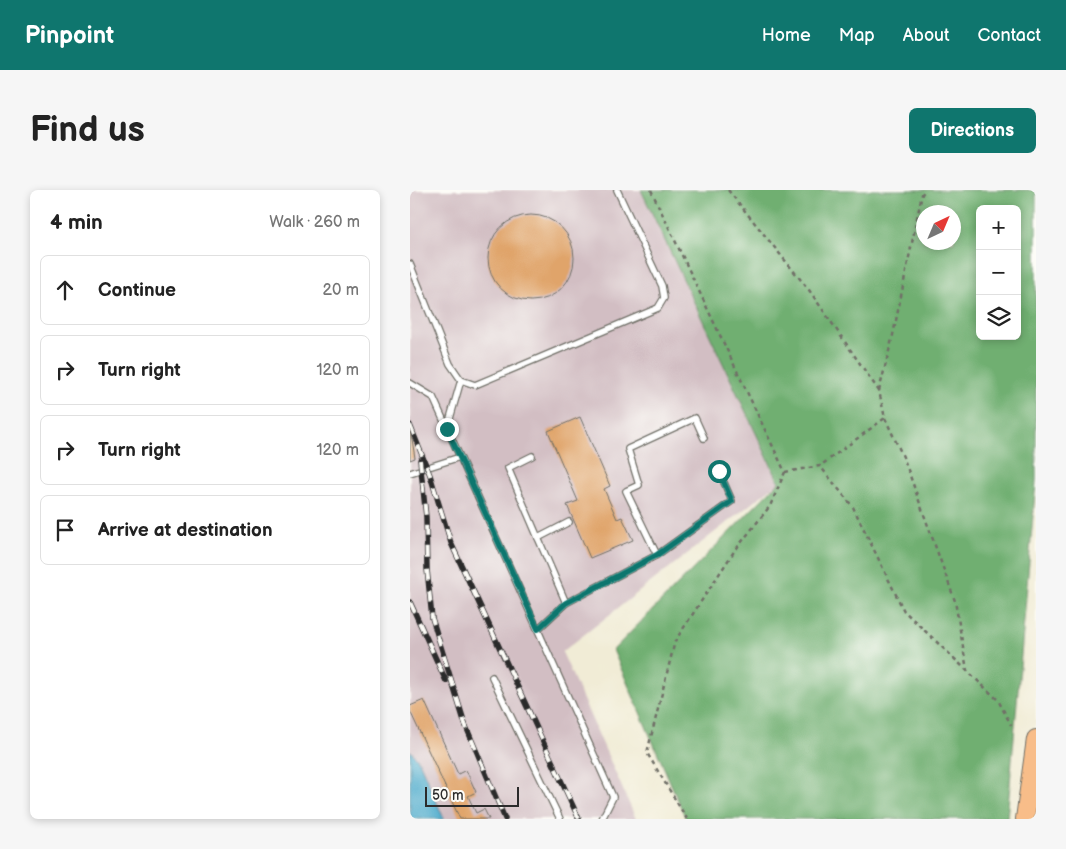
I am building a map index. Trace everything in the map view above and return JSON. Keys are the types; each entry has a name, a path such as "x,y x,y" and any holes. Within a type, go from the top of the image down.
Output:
{"main road":[{"path":"1025,819 1036,739"}],"lane":[{"path":"410,264 450,364 461,380 475,385 658,308 664,298 662,286 617,190"},
{"path":"447,429 461,380"},
{"path":"410,383 433,397 613,797 602,819"},
{"path":"657,555 626,491 639,485 628,449 695,418 704,438"},
{"path":"532,456 508,468 566,603"},
{"path":"410,473 460,457"},
{"path":"538,629 566,603 657,555 732,501 719,471"},
{"path":"538,538 568,522"},
{"path":"492,677 560,819"}],"path":[{"path":"651,190 785,472 770,506 733,553 675,641 647,753 687,819"},
{"path":"728,190 809,290 879,392 885,418 904,459 955,601 967,671"},
{"path":"879,392 924,190"},
{"path":"785,472 820,466 885,418"},
{"path":"820,466 853,506 904,611 998,700 1010,726"}],"shaded area":[{"path":"410,190 641,190 779,482 562,652 636,819 410,819"}],"green space":[{"path":"641,190 1036,190 1036,481 1007,819 686,819 613,650 779,482"}],"water":[{"path":"410,750 419,761 444,819 410,819"}],"building":[{"path":"531,215 548,218 562,227 571,241 574,258 571,275 562,289 548,298 531,301 514,298 500,289 491,275 488,258 491,241 500,227 514,218"},
{"path":"580,417 610,486 604,489 617,519 622,517 633,540 590,558 567,505 578,501 548,431"},
{"path":"410,433 415,458 410,460"},
{"path":"424,700 458,774 466,770 476,792 468,796 476,813 484,809 489,819 460,819 410,711 410,706"}],"railway":[{"path":"410,425 430,475 451,543 579,819"},
{"path":"420,460 426,517 427,569 432,618 465,724 505,819"},
{"path":"410,602 446,681"}],"route":[{"path":"447,429 538,629 566,603 657,555 732,501 719,471"}]}
